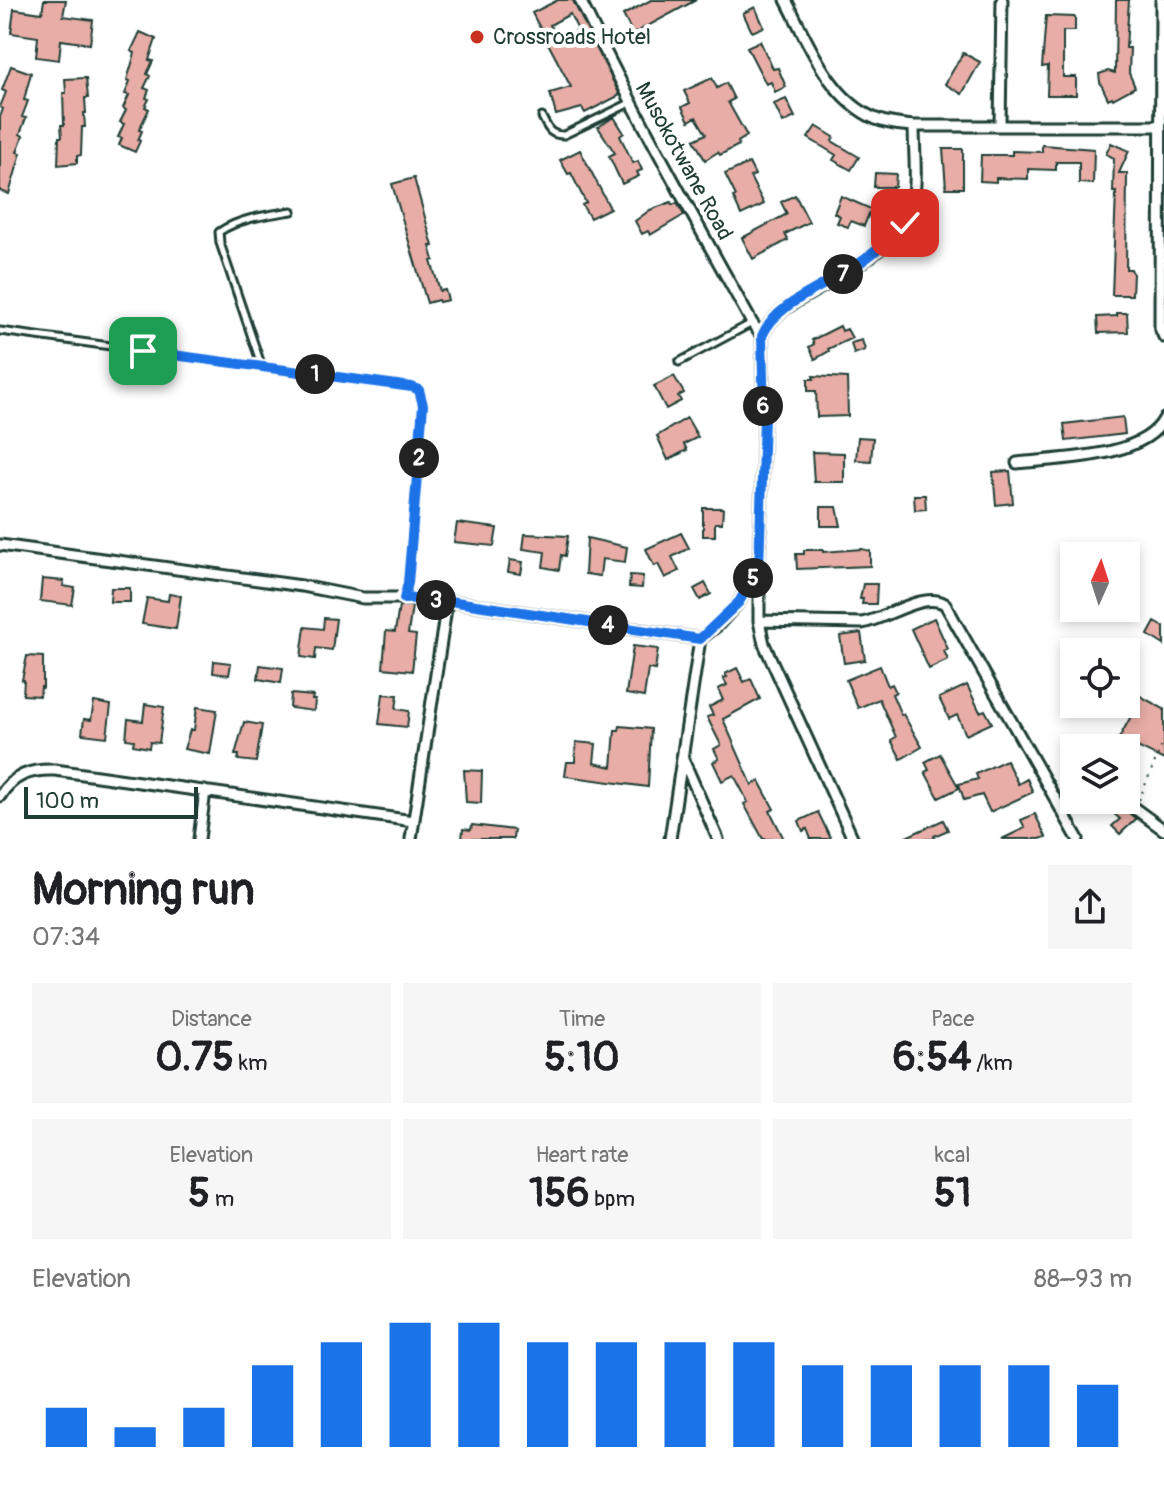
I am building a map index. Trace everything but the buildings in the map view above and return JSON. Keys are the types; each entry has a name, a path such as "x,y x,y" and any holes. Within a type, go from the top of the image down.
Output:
{"street":[{"name":"Musokotwane Road","path":"580,0 630,103 762,336"},
{"path":"786,0 835,87 847,100 877,119 914,126 1160,126"},
{"path":"1000,124 1002,0"},
{"path":"1161,0 1163,331"},
{"path":"853,839 771,665 759,621 764,418 762,336 767,324 778,313 855,267 905,223 912,208 914,192 914,126"},
{"path":"1017,463 1120,448 1147,438 1164,419"},
{"path":"0,545 317,588 363,598 430,598 700,639"},
{"path":"670,839 700,639 739,602 759,568"},
{"path":"759,621 862,623 877,621 923,601 938,600 945,604 1078,839"},
{"path":"411,839 447,602"},
{"path":"683,759 718,839"},
{"path":"0,796 12,780 42,770 413,821"},
{"path":"199,839 205,791"},
{"path":"1140,812 1164,830"}],"lane":[{"path":"542,117 549,131 564,135 630,103"},
{"path":"262,367 219,232 255,218 292,211"},
{"path":"679,362 752,323"},
{"path":"0,331 419,390 423,396 408,583 404,599"}],"path":[{"path":"1140,794 1164,740"}],"place":[{"name":"Crossroads Hotel","path":"477,37"}],"route":[{"path":"143,351 419,390 423,396 420,452 404,599 430,598 700,639 739,602 759,568 764,418 762,336 767,324 793,303 855,267 905,223"}]}
